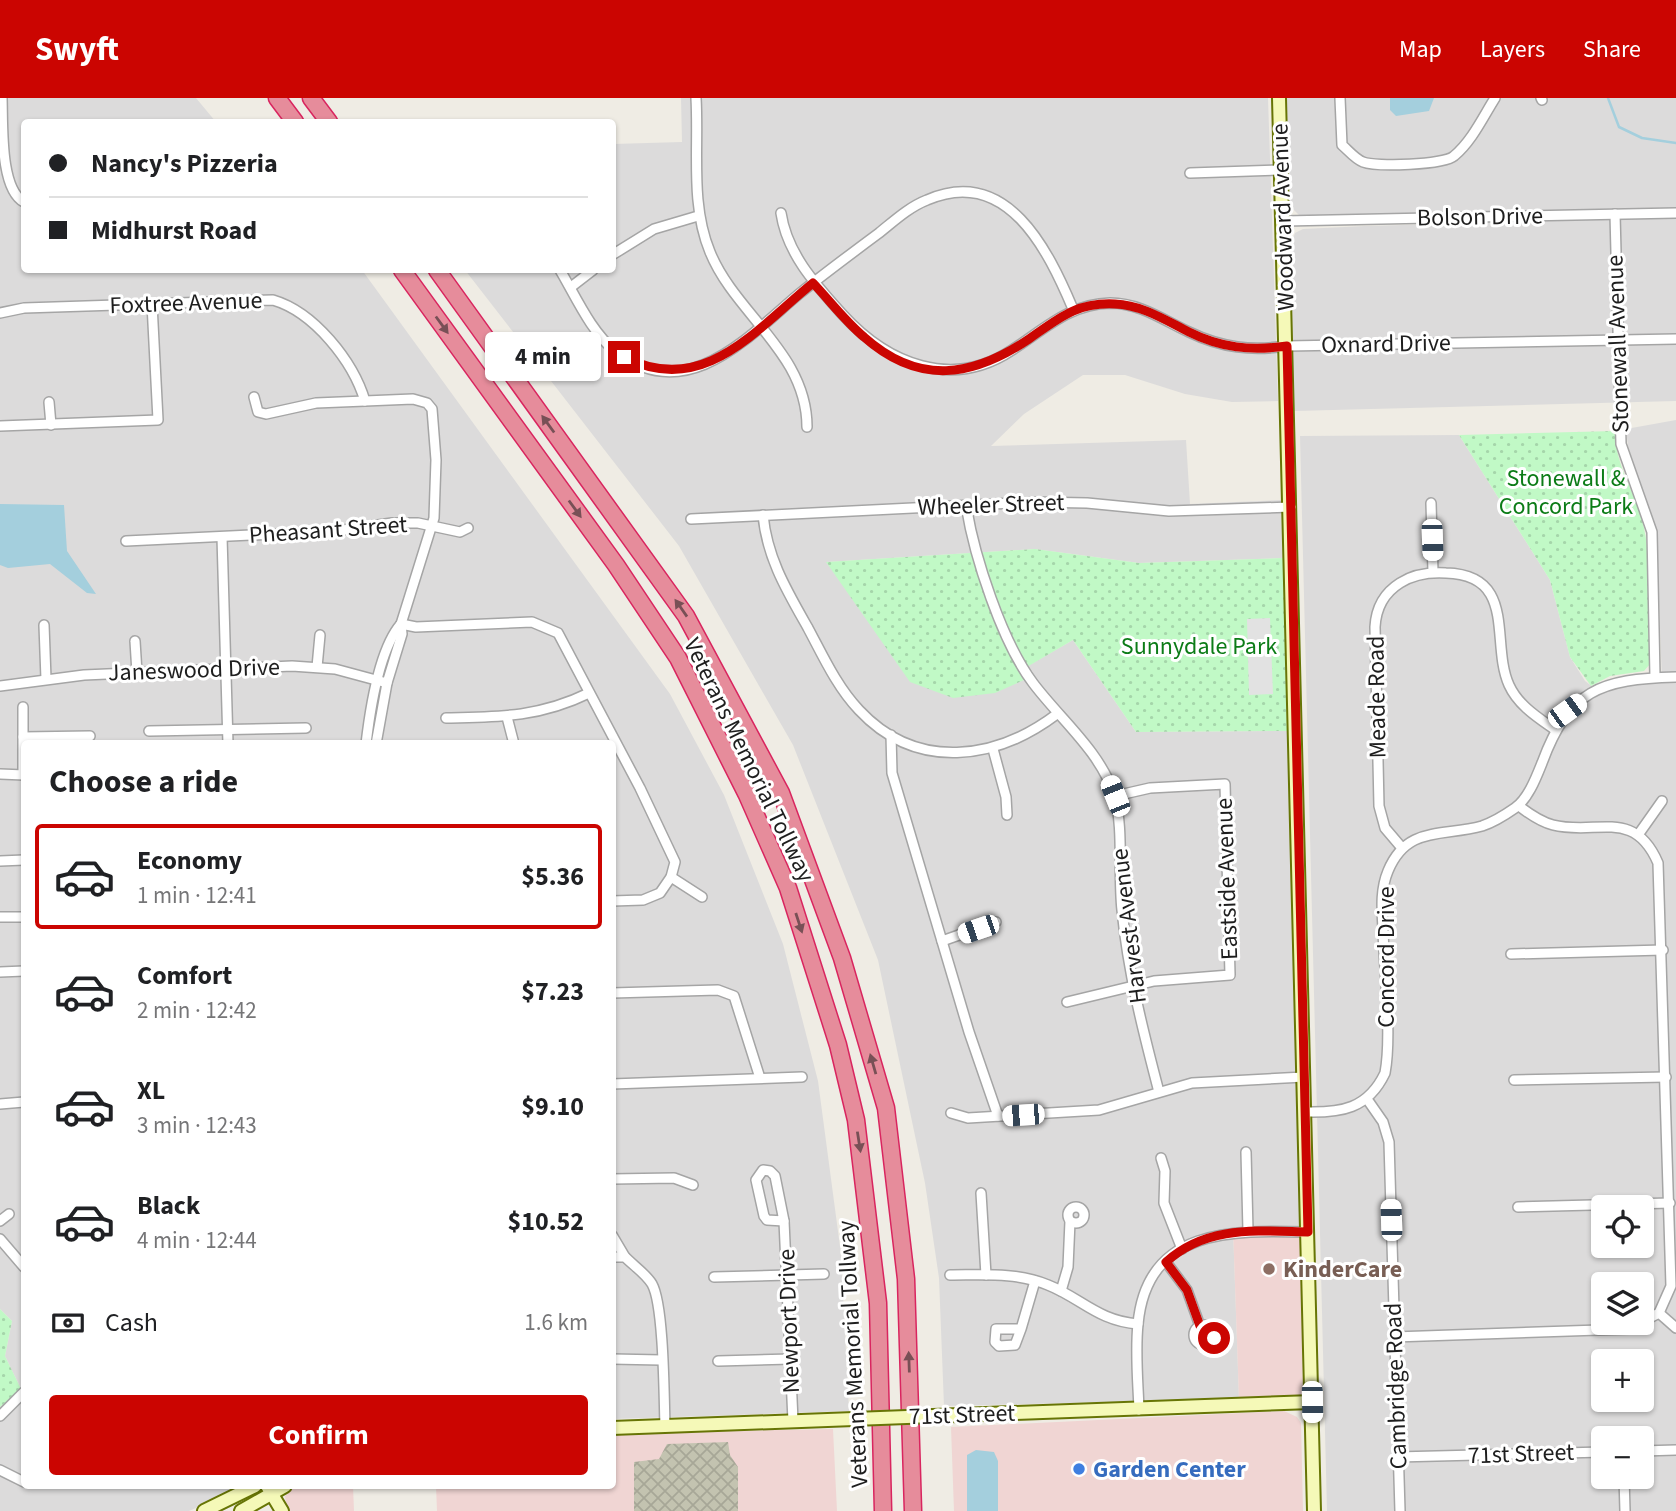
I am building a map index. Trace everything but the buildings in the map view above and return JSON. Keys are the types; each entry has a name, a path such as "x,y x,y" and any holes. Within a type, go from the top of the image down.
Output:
{"highway":[{"path":"277,98 293,119"},
{"name":"Veterans Memorial Tollway","path":"404,273 622,575 678,658 747,795 788,888 838,1045 856,1119 878,1303 883,1511"},
{"name":"Veterans Memorial Tollway","path":"439,273 687,616 781,793 842,958 886,1108 906,1279 913,1511"},
{"path":"912,1431 922,1474 924,1511"}],"main road":[{"name":"Woodward Avenue","path":"1279,98 1314,1511"},
{"name":"71st Street","path":"616,1427 1312,1402"},
{"path":"204,1511 249,1489"},
{"path":"254,1489 262,1506"},
{"path":"262,1506 270,1490"},
{"path":"270,1490 282,1511"},
{"path":"241,1511 262,1506"}],"street":[{"path":"2,98 4,175 14,196 21,200"},
{"path":"696,98 698,216 720,271 785,357 796,379 807,427"},
{"path":"1340,98 1342,145 1359,160 1368,163 1447,160 1466,144 1495,98"},
{"path":"1190,173 1282,170"},
{"path":"562,273 603,340 624,357 657,369 682,370 708,364 729,353 813,283 915,206 936,196 967,193 996,201 1023,219 1049,255 1073,309"},
{"name":"Oxnard Drive","path":"781,213 784,235 813,283 875,346 900,360 941,371 963,370 992,362 1073,309 1122,304 1150,312 1218,344 1259,350 1287,346 1676,339"},
{"name":"Bolson Drive","path":"1284,221 1676,213"},
{"name":"Stonewall Avenue","path":"1615,214 1622,453 1645,507 1652,532 1655,677"},
{"path":"616,253 654,229 698,216"},
{"path":"571,288 589,273"},
{"name":"Foxtree Avenue","path":"0,313 24,308 256,299 284,303 293,307 321,332 352,372 365,401"},
{"path":"0,426 158,420 152,304"},
{"path":"254,397 258,412 266,414 316,403 414,399 427,403 434,413 436,448 433,526 401,624 394,632 367,740"},
{"path":"49,402 51,425"},
{"name":"Wheeler Street","path":"691,519 1061,502 1169,511 1291,506"},
{"path":"1431,503 1433,572 1465,575 1486,589 1497,608 1503,663 1510,689 1531,713 1555,729"},
{"name":"Harvest Avenue","path":"966,505 977,556 1012,645 1031,681 1096,758 1115,796 1121,908 1131,986 1159,1092"},
{"path":"764,515 765,537 773,563 836,679 859,710 891,735 944,752 967,754 1019,740 1058,714"},
{"name":"Pheasant Street","path":"126,541 336,531 392,523 433,526 460,532 468,528"},
{"path":"222,537 228,740"},
{"name":"Meade Road","path":"1402,848 1385,828 1380,812 1375,619 1390,589 1409,577 1433,572"},
{"path":"401,624 416,627 542,624 558,633 613,740"},
{"path":"44,625 46,679"},
{"path":"317,667 320,635"},
{"path":"135,641 136,673"},
{"name":"Janeswood Drive","path":"0,686 46,679 136,673 317,667 382,681"},
{"path":"1402,848 1434,832 1489,823 1519,806 1536,778 1555,729 1567,711 1602,688 1626,680 1676,677"},
{"path":"376,740 382,681"},
{"path":"446,718 507,717 550,710 589,693"},
{"path":"23,707 23,740"},
{"path":"507,717 513,740"},
{"path":"149,731 306,728"},
{"path":"891,735 892,773 998,1116"},
{"path":"23,737 51,740 90,736"},
{"path":"616,745 673,855 671,877 660,893 652,897 616,901"},
{"path":"993,749 1006,797 1007,815"},
{"path":"0,774 21,775"},
{"name":"Eastside Avenue","path":"1115,796 1150,788 1225,784 1230,975 1131,986"},
{"path":"1638,835 1662,801"},
{"path":"1394,1337 1622,1331 1636,1327 1661,1309 1671,1281 1660,869 1645,840 1638,835 1612,825 1553,825 1519,806"},
{"name":"Concord Drive","path":"1367,1099 1381,1082 1386,1066 1382,892 1387,873 1402,848"},
{"path":"0,861 21,860"},
{"path":"671,877 702,897"},
{"path":"0,917 21,917"},
{"path":"942,941 996,922"},
{"path":"1511,954 1663,950"},
{"path":"0,972 21,971"},
{"path":"1067,1002 1131,986"},
{"path":"616,993 718,990 734,996 760,1078"},
{"path":"1514,1080 1667,1076"},
{"path":"616,1084 802,1077"},
{"path":"951,1113 968,1118 1099,1110 1203,1082 1304,1077"},
{"path":"1305,1112 1339,1111 1367,1099"},
{"name":"Cambridge Road","path":"1367,1099 1384,1122 1389,1142 1401,1511"},
{"path":"0,1104 21,1102"},
{"path":"1245,1152 1248,1231"},
{"path":"1161,1158 1165,1171 1164,1203 1182,1250"},
{"name":"Newport Drive","path":"784,1221 767,1220 764,1216 756,1180 763,1170 771,1171 775,1177 784,1221 793,1421"},
{"path":"616,1179 674,1178 693,1185"},
{"path":"981,1193 986,1275"},
{"path":"1518,1207 1670,1203"},
{"path":"0,1221 9,1214"},
{"path":"1061,1292 1068,1267 1070,1221"},
{"path":"1139,1410 1138,1324 1142,1300 1166,1262 1182,1250 1212,1235 1248,1231 1308,1232"},
{"path":"0,1239 21,1264"},
{"path":"616,1242 625,1257 648,1278 656,1294 665,1427"},
{"path":"616,1257 625,1257"},
{"path":"1166,1262 1187,1290 1200,1326"},
{"path":"713,1277 824,1274"},
{"path":"950,1275 986,1275 1035,1280 1093,1312 1138,1324"},
{"path":"1021,1329 1035,1280"},
{"path":"1661,1309 1676,1328"},
{"path":"616,1359 661,1360"},
{"path":"718,1361 791,1359"},
{"path":"0,1416 21,1395"},
{"path":"1654,1451 1676,1450"},
{"name":"71st Street","path":"1398,1457 1591,1452"},
{"path":"0,1471 21,1481"},
{"path":"1624,1489 1625,1511"}],"shaded area":[{"path":"0,98 196,98 214,119 21,119 21,273 364,273 670,694 724,795 783,944 818,1081 841,1254 849,1411 616,1419 616,740 21,740 21,1389 5,1356 12,1321 0,1309"},
{"path":"681,98 1268,98 1278,401 1232,402 1185,394 1125,375 1083,375 1024,414 991,446 1186,440 1190,504 1281,500 1283,558 1139,563 1035,549 827,562 1024,681 1019,671 1073,640 1136,732 1287,731 1301,1227 1233,1227 1239,1399 944,1406 939,1278 925,1183 878,960 793,745 679,546 467,273 616,273 616,144 682,142"},
{"path":"1287,98 1676,98 1676,401 1294,411 1289,249 1295,233 1303,229 1512,222 1512,212 1300,216 1291,207 1289,199"},
{"path":"1676,420 1676,1511 1327,1511 1300,436 1459,435 1550,580 1570,657 1585,681 1601,693 1619,686 1662,680 1657,548 1650,514 1628,446 1626,429"},
{"path":"1270,618 1273,694 1249,695 1247,619"},
{"path":"1233,1227 1301,1227 1303,1396 1239,1399"},
{"path":"21,1389 21,1489 238,1489 189,1511 0,1511 0,1407"},
{"path":"1284,1411 1297,1417 1301,1423 1303,1511 954,1511 951,1427"},
{"path":"833,1429 837,1511 437,1511 436,1489 616,1489 616,1433"},
{"path":"728,1442 730,1455 738,1467 738,1511 634,1511 634,1462 659,1459 667,1444"},
{"path":"291,1489 353,1489 354,1511 287,1511 285,1496"}],"green space":[{"name":"Stonewall & Concord Park","path":"1615,431 1622,469 1641,516 1647,544 1650,578 1650,664 1644,671 1610,676 1591,686 1570,657 1550,580 1459,435"},
{"name":"Sunnydale Park","path":"1035,549 1139,563 1283,558 1287,731 1136,732 1073,640 1020,671 1024,680 995,693 953,698 910,682 826,562"},
{"path":"0,1309 12,1321 5,1356 21,1389 0,1407"}],"water":[{"path":"1390,98 1434,98 1429,111 1396,116 1390,110"},
{"path":"0,504 64,505 67,551 96,594 87,593 50,564 8,568 0,565"},
{"path":"976,1450 994,1452 998,1461 998,1511 967,1511 967,1455"}],"waterway":[{"path":"1608,98 1619,127 1642,138 1676,143"}],"place":[{"name":"KinderCare","path":"1269,1269"},
{"name":"Garden Center","path":"1079,1469"}],"route":[{"path":"624,357 640,365 675,371 708,364 729,353 813,283 875,346 900,360 941,371 984,366 1073,309 1098,304 1122,304 1142,309 1218,344 1259,350 1287,346 1308,1232 1221,1233 1190,1244 1166,1262 1187,1290 1200,1326 1210,1326 1214,1338"}]}
